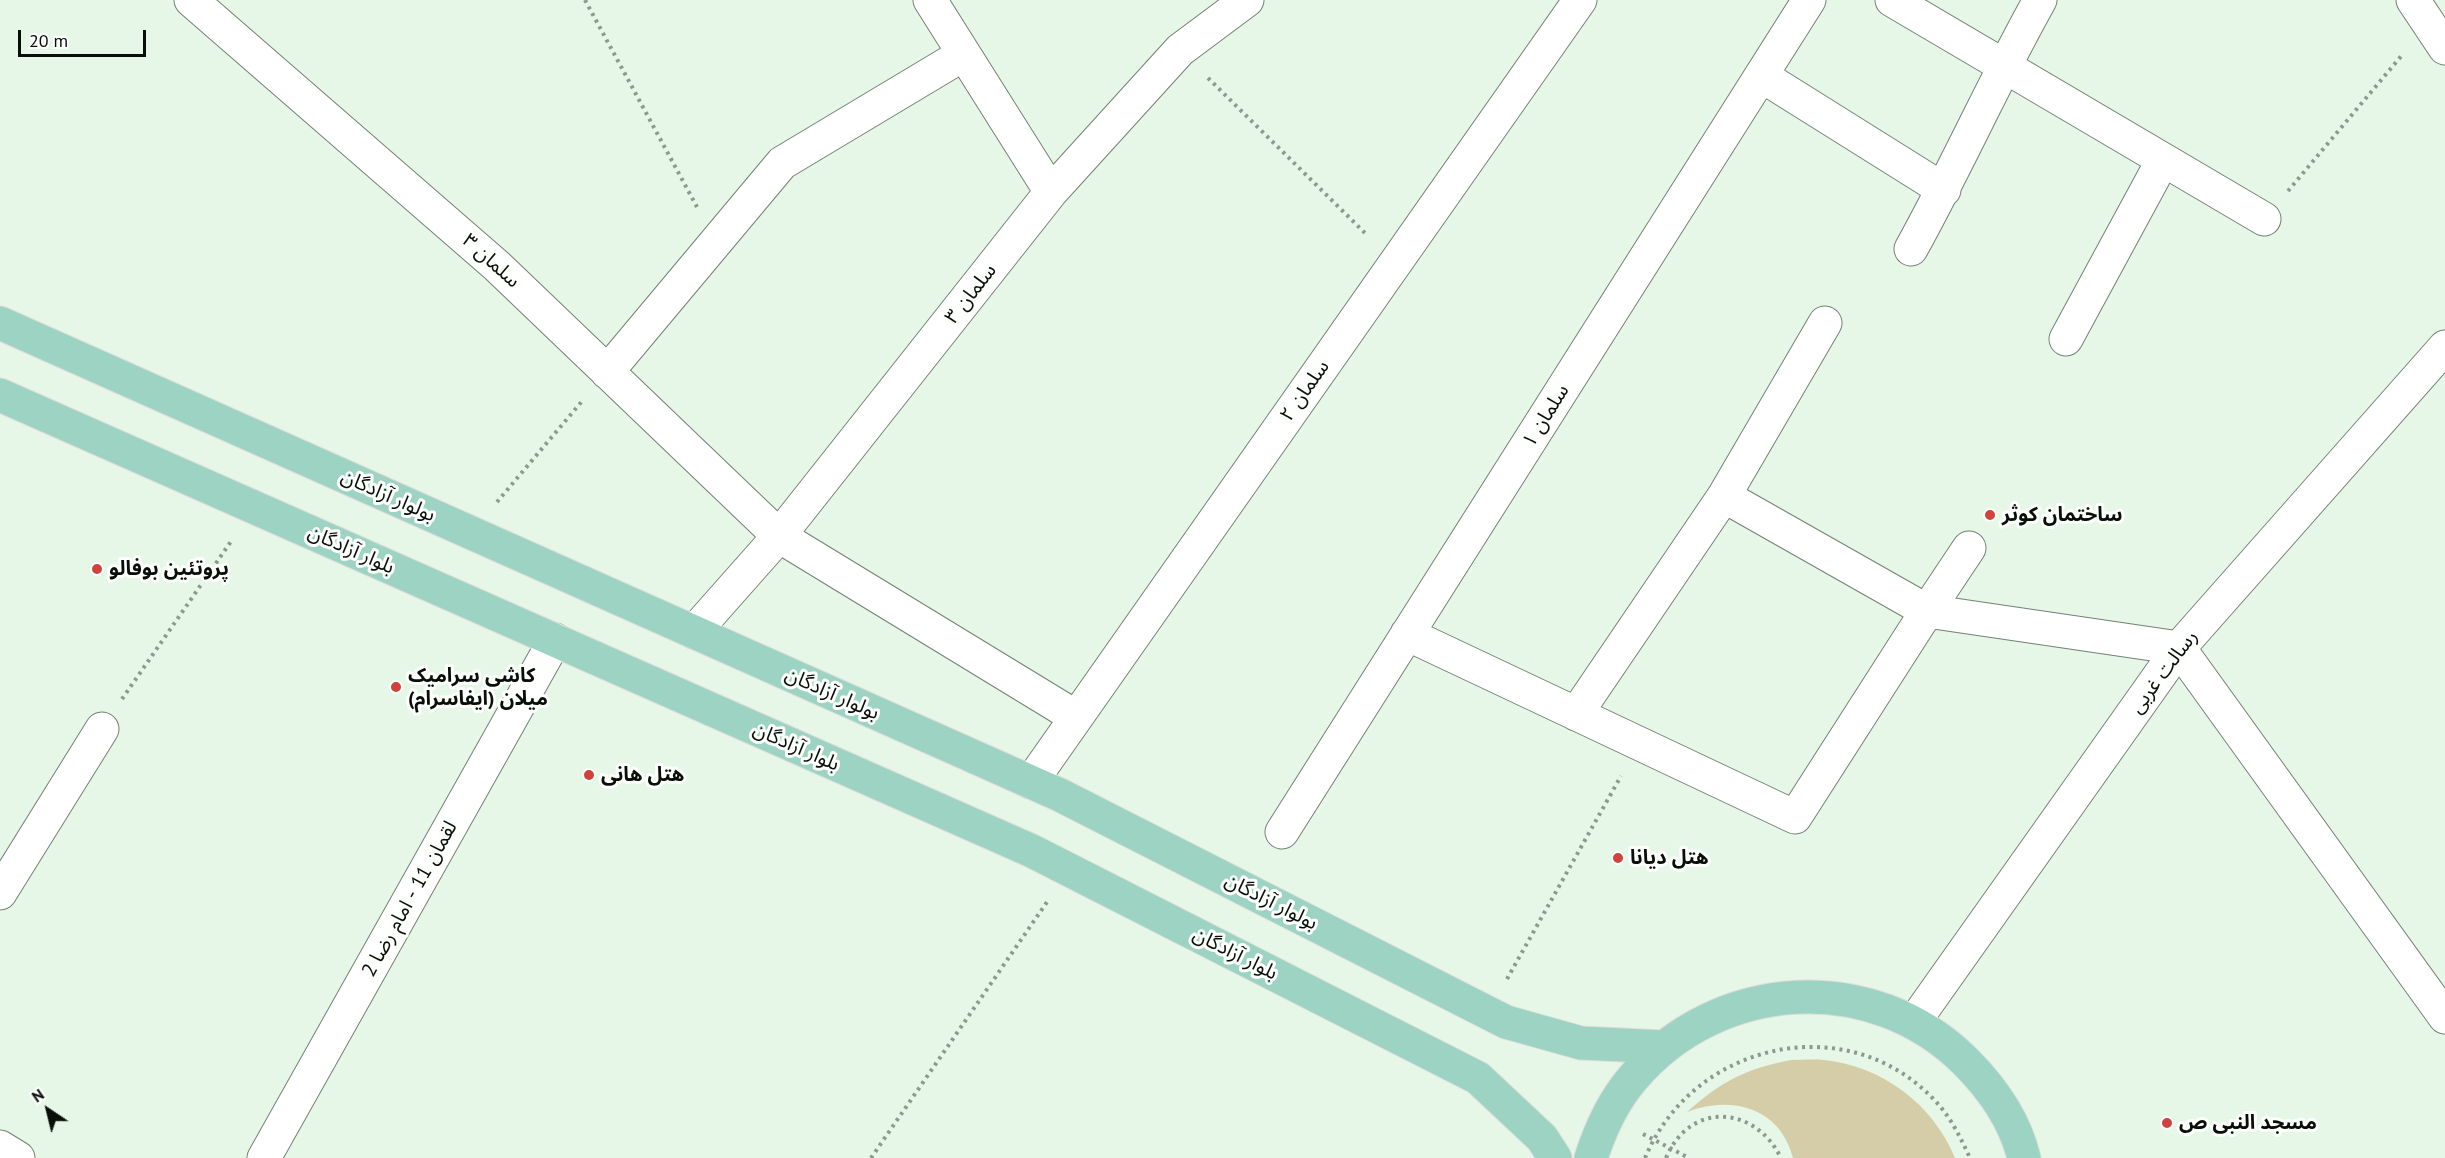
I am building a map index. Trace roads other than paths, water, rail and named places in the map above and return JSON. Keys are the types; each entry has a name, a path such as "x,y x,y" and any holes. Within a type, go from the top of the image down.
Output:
{"main road":[{"name":"بولوار آزادگان","path":"0,323 1060,795 1506,1022 1581,1043 1664,1047"},
{"name":"بلوار آزادگان","path":"0,395 1032,851 1478,1078 1542,1138 1555,1158"},
{"path":"1591,1158 1608,1115 1633,1078 1664,1047 1701,1023 1742,1005 1786,997 1830,997 1873,1005 1914,1022 1951,1047 1982,1078 2006,1114 2024,1158"}],"street":[{"path":"930,0 1051,192"},
{"name":"سلمان ۳","path":"694,632 778,536 1051,192 1180,50 1247,0"},
{"name":"سلمان ۲","path":"1031,782 1580,0"},
{"name":"سلمان ۱","path":"1282,832 1809,0"},
{"path":"1892,0 2264,219"},
{"path":"1911,249 1944,190 2003,67 2040,0"},
{"name":"سلمان ۳","path":"198,2 498,266 778,536 1076,717"},
{"path":"607,372 782,163 964,54"},
{"path":"1762,76 1944,190"},
{"path":"2066,339 2163,160"},
{"path":"1576,714 1724,496 1825,323"},
{"name":"رسالت غربی","path":"1914,1022 2179,648 2445,347"},
{"path":"1724,496 1927,611 2179,648 2445,1017"},
{"path":"1407,634 1795,817 1968,548"},
{"name":"لقمان 11 - امام رضا 2","path":"264,1158 555,640"},
{"path":"0,893 102,729"},
{"path":"0,1147 18,1158"}],"place":[{"name":"ساختمان کوثر","path":"1990,515"},
{"name":"پروتئین بوفالو","path":"97,569"},
{"name":"کاشی سرامیک میلان (ایفاسرام)","path":"396,687"},
{"name":"هتل هانی","path":"589,775"},
{"name":"هتل دیانا","path":"1618,858"},
{"name":"مسجد النبی ص","path":"2167,1123"}]}
